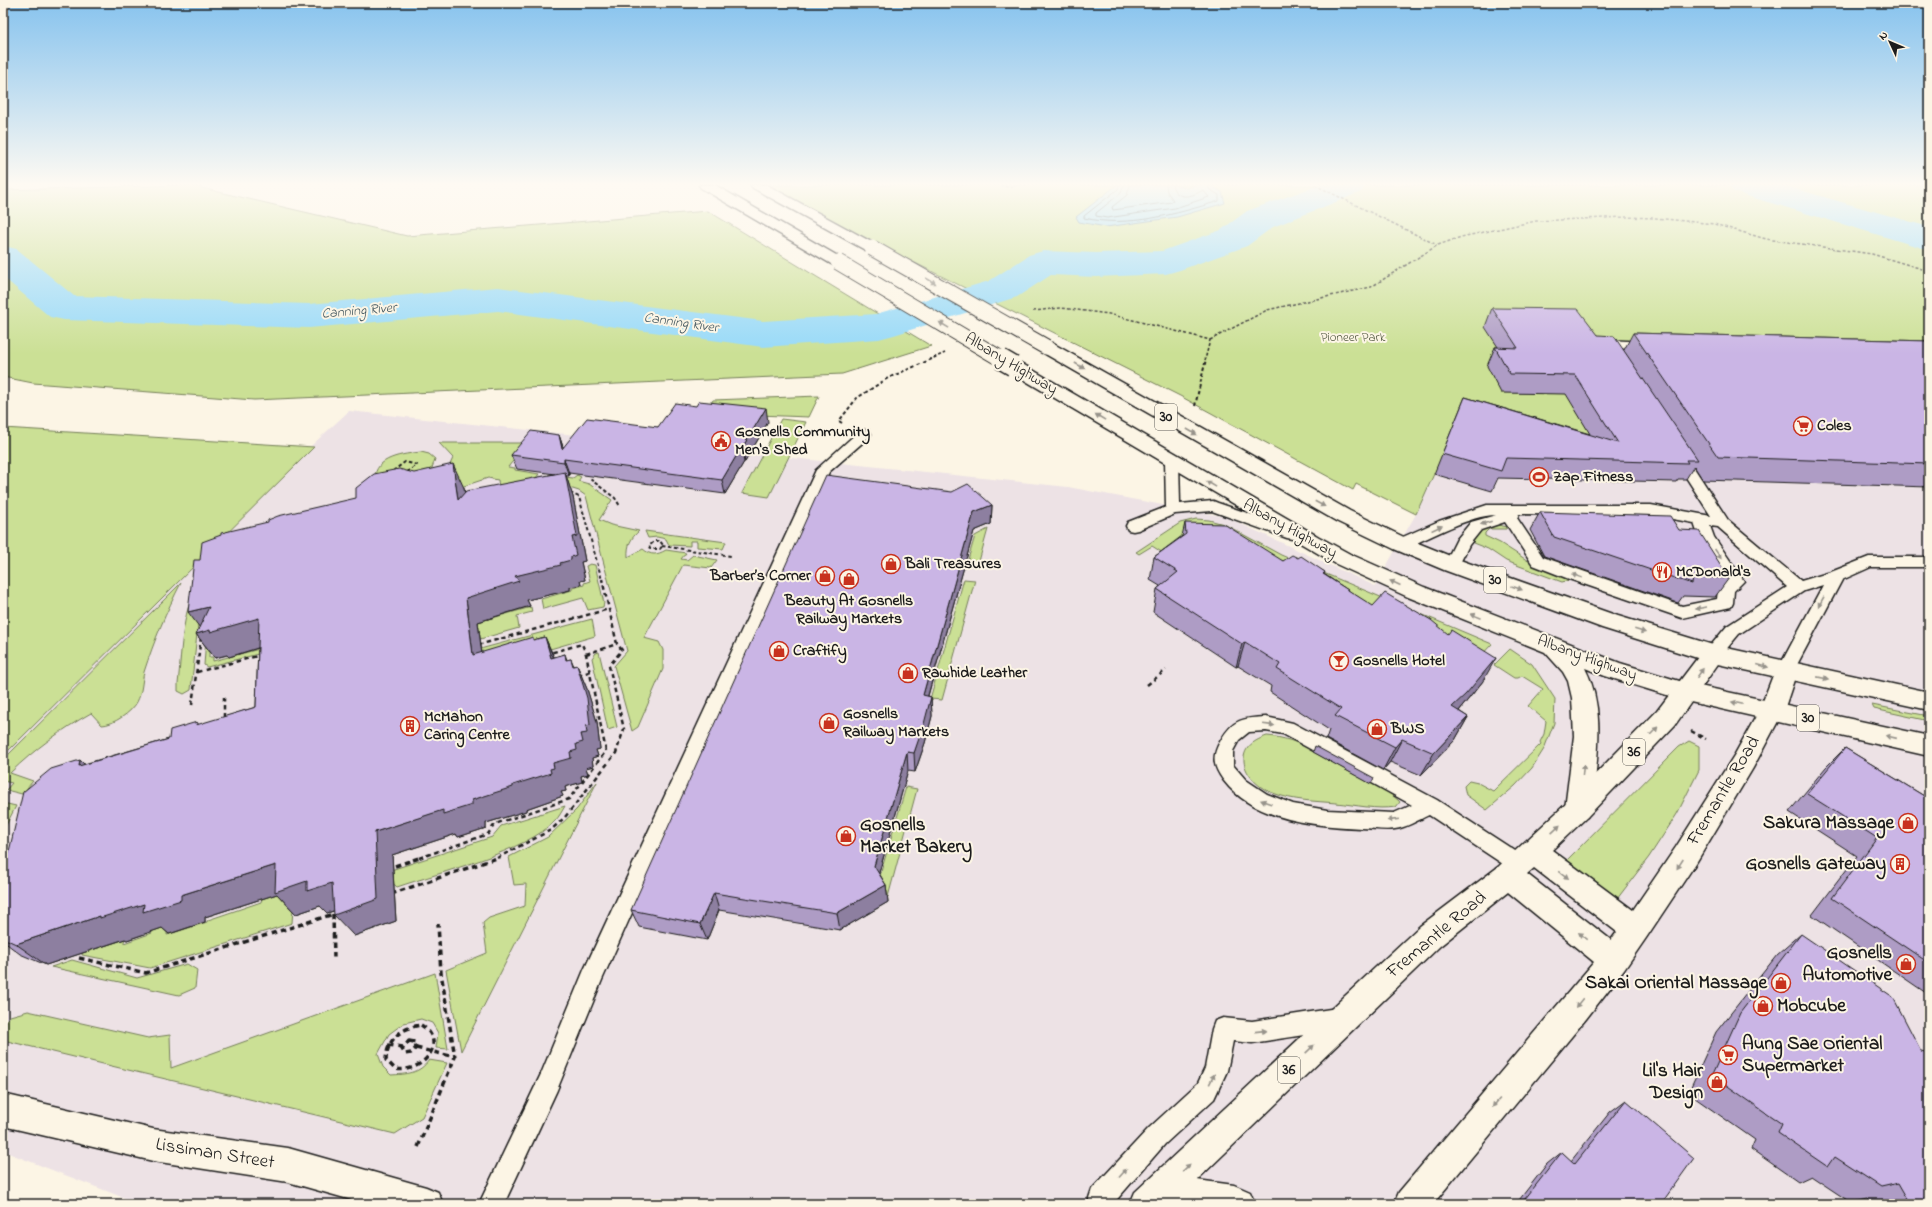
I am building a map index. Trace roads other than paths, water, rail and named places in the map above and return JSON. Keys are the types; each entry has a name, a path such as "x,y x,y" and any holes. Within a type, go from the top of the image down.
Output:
{"main road":[{"name":"Albany Highway","path":"803,241 1312,542 1343,559 1416,592 1613,670 1686,692 1929,746"},
{"name":"Albany Highway","path":"860,241 1342,516 1401,544 1452,565 1610,622 1713,654 1785,671 1929,701"},
{"path":"1552,645 1572,666 1585,698 1586,744 1578,809"},
{"name":"Fremantle Road","path":"1154,1198 1430,936 1520,864 1578,809 1659,727 1713,654"},
{"name":"Fremantle Road","path":"1411,1204 1614,960 1636,929 1702,830 1744,761 1772,710 1785,671"},
{"path":"1520,864 1636,929"},
{"path":"1520,864 1614,960"},
{"name":"Lissiman Street","path":"3,1110 153,1145 288,1165 426,1204"},
{"path":"1154,1198 1234,1202 1238,1204"}],"lane":[{"path":"1619,364 1606,344 1661,346"},
{"path":"491,1204 549,1082 592,977 823,470 864,434"},
{"path":"1671,443 1723,523 1798,587"},
{"path":"1172,460 1173,509"},
{"path":"1133,526 1173,509 1213,506 1264,523 1312,542"},
{"path":"1401,544 1444,525 1487,510 1566,508 1651,510 1723,523"},
{"path":"1452,565 1462,543 1476,526 1523,510"},
{"path":"1508,516 1538,561 1682,612 1725,603 1726,589 1736,581 1707,538 1700,519"},
{"path":"1713,654 1733,630 1776,603 1798,587 1836,576 1869,562 1929,562"},
{"path":"1785,671 1836,576"},
{"path":"1430,806 1395,821 1327,818 1292,812 1260,800 1239,786 1224,767 1224,751 1233,735 1245,725 1266,724 1287,728 1430,806 1520,864"},
{"path":"1101,1204 1101,1198 1157,1136 1206,1091 1216,1071 1223,1029 1252,1032 1343,1018"}],"waterway":[{"name":"Canning River","path":"3,257 64,308 309,316 498,299 632,318 763,334 879,326 1003,289 1043,263 1096,265 1166,262 1225,241"}],"place":[{"name":"Coles","path":"1803,426"},
{"name":"Gosnells Community Men's Shed","path":"721,441"},
{"name":"Zap Fitness","path":"1539,477"},
{"name":"Bali Treasures","path":"891,564"},
{"name":"McDonald's","path":"1662,572"},
{"name":"Barber’s Corner","path":"825,576"},
{"name":"Beauty At Gosnells Railway Markets","path":"849,579"},
{"name":"Craftify","path":"779,651"},
{"name":"Gosnells Hotel","path":"1339,661"},
{"name":"Rawhide Leather","path":"908,673"},
{"name":"Gosnells Railway Markets","path":"829,723"},
{"name":"McMahon Caring Centre","path":"410,726"},
{"name":"BWS","path":"1377,729"},
{"name":"Sakura Massage","path":"1908,823"},
{"name":"Gosnells Market Bakery","path":"846,836"},
{"name":"Gosnells Gateway","path":"1900,864"},
{"name":"Gosnells Automotive","path":"1906,964"},
{"name":"Sakai Oriental Massage","path":"1781,983"},
{"name":"Mobcube","path":"1763,1006"},
{"name":"Aung Sae Oriental Supermarket","path":"1728,1055"},
{"name":"Lil's Hair Design","path":"1717,1082"}],"park label":[{"name":"Pioneer Park","path":"1353,337"}]}
